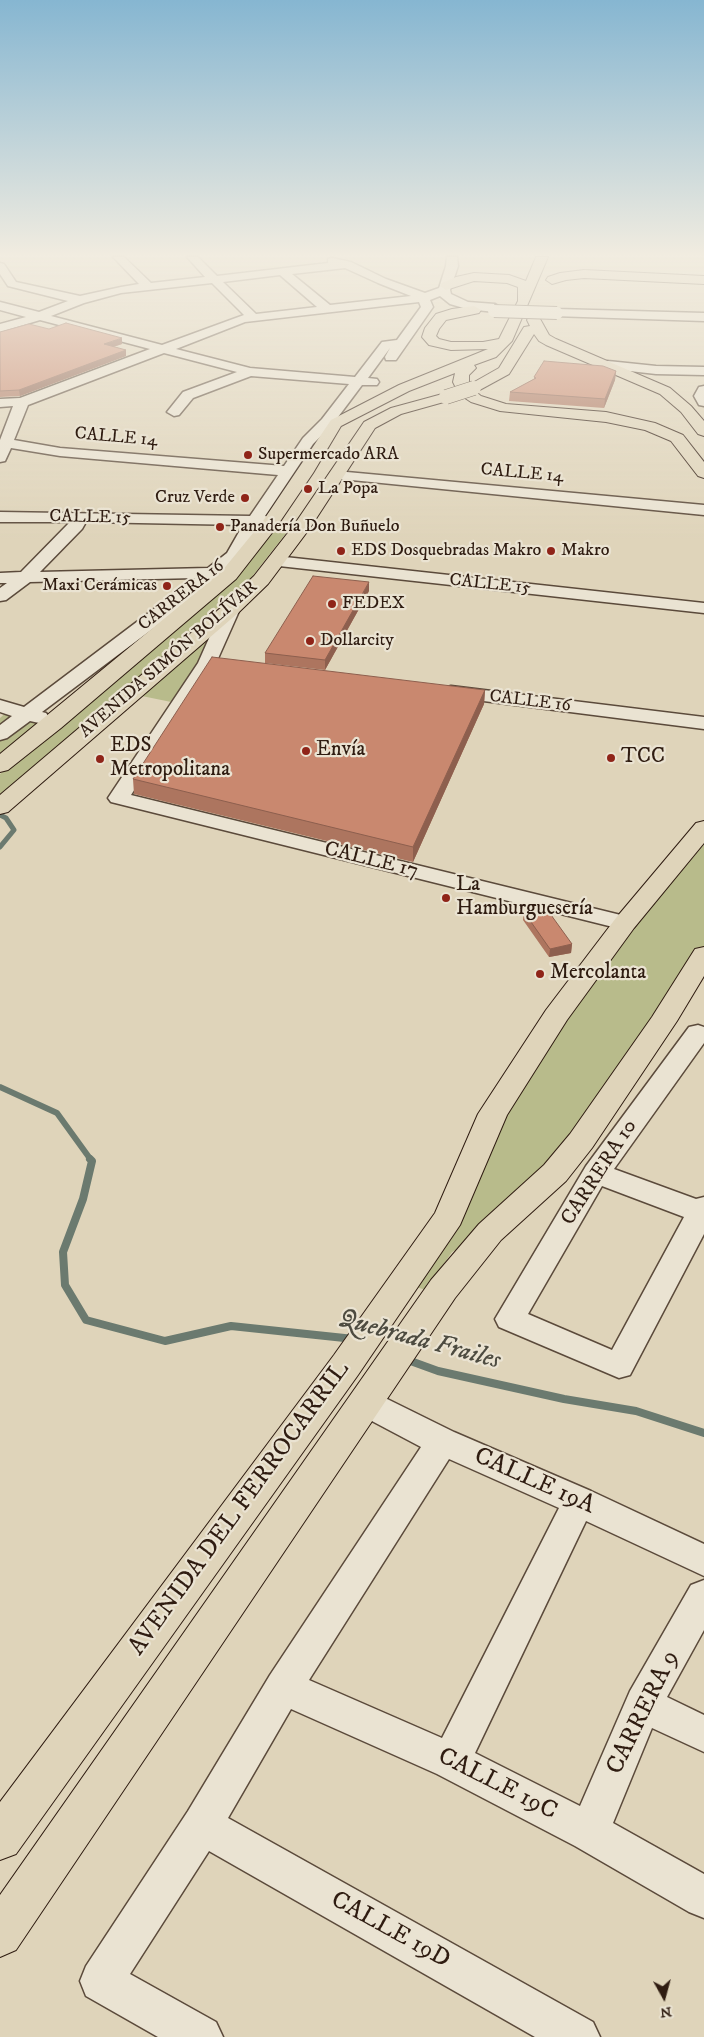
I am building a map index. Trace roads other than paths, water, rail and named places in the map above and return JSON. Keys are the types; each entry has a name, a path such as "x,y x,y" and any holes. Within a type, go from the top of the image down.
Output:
{"main road":[{"name":"AVENIDA SIMÓN BOLÍVAR","path":"0,765 53,724 229,575 244,557 262,521 305,473 332,422 404,388 480,359 493,352"},
{"name":"AVENIDA SIMÓN BOLÍVAR","path":"3,804 231,609 261,580 336,475 364,430 375,420 396,411 474,388 498,376 508,367 516,352"},
{"path":"577,352 643,380 665,392 686,409 704,431"},
{"path":"480,359 462,373 460,379 461,386 476,399 505,408 606,417 650,426 677,438 704,473"},
{"name":"AVENIDA DEL FERROCARRIL","path":"0,1934 363,1384 381,1313 449,1217 493,1114 556,1016 625,923 704,828"},
{"name":"AVENIDA DEL FERROCARRIL","path":"0,1838 363,1384 414,1330 443,1289 490,1232 560,1166 581,1140 702,962"}],"street":[{"path":"0,403 22,402 154,352"},
{"path":"174,352 250,372 366,382"},
{"name":"CARRERA 16","path":"0,734 13,709 181,599 233,556 262,521 288,471 306,444 332,422 393,352"},
{"path":"608,365 656,370 704,371"},
{"path":"174,412 188,395 250,372"},
{"path":"704,390 701,396 704,402"},
{"path":"2,453 22,402"},
{"name":"CALLE 14","path":"2,453 60,452 288,471"},
{"name":"CALLE 14","path":"336,475 704,510"},
{"path":"0,596 25,578 76,526 81,517"},
{"name":"CALLE 15","path":"0,518 81,517 262,521"},
{"name":"CALLE 15","path":"276,561 704,608"},
{"path":"0,578 213,573"},
{"name":"CALLE 17","path":"231,609 216,664 118,798 625,923"},
{"name":"CALLE 16","path":"433,690 704,723"},
{"path":"13,709 53,724"},
{"path":"662,1021 701,1034"},
{"name":"CARRERA 10","path":"701,1034 596,1173 510,1319 619,1366 702,1210"},
{"path":"596,1173 702,1210"},
{"name":"CALLE 19A","path":"363,1384 442,1442 579,1501 704,1561"},
{"path":"201,2037 101,1981 202,1825 283,1687 442,1442"},
{"path":"451,1761 579,1501"},
{"name":"CARRERA 9","path":"589,1832 643,1704 704,1596"},
{"name":"CALLE 19C","path":"283,1687 451,1761 589,1832 704,1897"},
{"path":"643,1704 704,1734"},
{"name":"CALLE 19D","path":"202,1825 578,2037"}],"waterway":[{"name":"Quebrada Frailes","path":"0,815 6,818 14,830 0,847"},
{"name":"Quebrada Frailes","path":"0,1087 57,1113 91,1160"},
{"name":"Quebrada Frailes","path":"91,1160 83,1199 63,1252 65,1285 86,1320 165,1341 231,1326 354,1339"},
{"name":"Quebrada Frailes","path":"405,1359 438,1371 564,1399 636,1411 704,1433"}],"place":[{"name":"Supermercado ARA","path":"248,455"},
{"name":"La Popa","path":"308,489"},
{"name":"Cruz Verde","path":"245,498"},
{"name":"Panadería Don Buñuelo","path":"220,527"},
{"name":"EDS Dosquebradas Makro","path":"341,551"},
{"name":"Makro","path":"551,551"},
{"name":"Maxi Cerámicas","path":"167,586"},
{"name":"FEDEX","path":"332,604"},
{"name":"Dollarcity","path":"310,641"},
{"name":"Envía","path":"306,751"},
{"name":"TCC","path":"611,758"},
{"name":"EDS Metropolitana","path":"100,759"},
{"name":"La Hamburguesería","path":"446,898"},
{"name":"Mercolanta","path":"540,974"}]}
